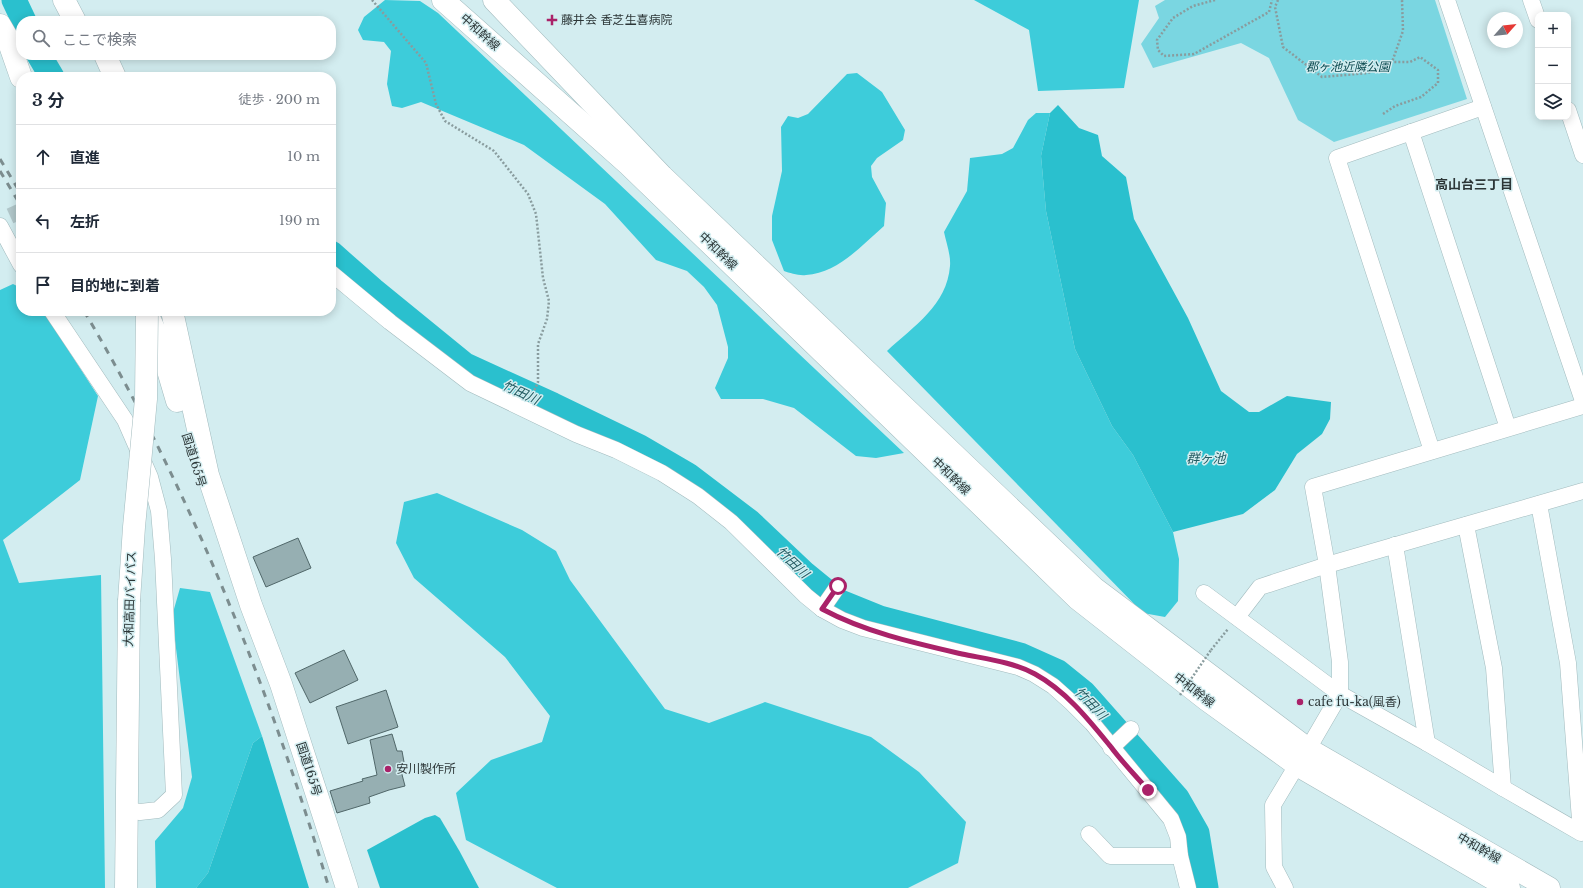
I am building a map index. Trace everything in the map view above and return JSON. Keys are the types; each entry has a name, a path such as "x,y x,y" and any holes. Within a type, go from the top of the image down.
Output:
{"main road":[{"path":"64,0 72,16"},
{"path":"79,0 87,16"},
{"name":"中和幹線","path":"494,0 662,176 1094,588 1302,757 1549,888"},
{"name":"中和幹線","path":"451,4 629,165 1078,599 1206,700 1302,757 1509,888"},
{"path":"3,31 19,72"},
{"path":"3,31 16,54"},
{"path":"19,60 26,72"},
{"path":"93,60 99,72"},
{"path":"107,60 113,72"},
{"name":"大和高田バイパス","path":"126,888 129,602 134,527 146,399 147,316"},
{"name":"国道165号","path":"149,316 159,340 196,470 224,544 251,605"},
{"name":"国道165号","path":"173,316 208,475 251,605 281,684 347,888"}],"street":[{"path":"1447,0 1583,401"},
{"path":"1531,0 1535,12"},
{"path":"1432,450 1338,158 1483,108"},
{"path":"1571,119 1583,155"},
{"path":"1411,132 1508,428"},
{"path":"3,222 16,253"},
{"path":"336,277 390,322 470,382 576,434 662,473 698,496 731,522 806,596 822,609 842,620 863,628 1018,667 1034,674 1053,686 1092,723 1111,748 1171,819 1178,837 1180,856 1188,888"},
{"path":"55,316 125,420 150,476 159,511 163,559 174,795 158,810 140,812 127,810"},
{"path":"1285,888 1274,867 1273,805 1340,694 1340,662 1313,487 1432,450 1583,406"},
{"path":"1237,617 1260,587 1326,565 1583,491"},
{"path":"1539,504 1568,663 1582,834"},
{"path":"1466,525 1494,668 1504,788"},
{"path":"1395,545 1427,743"},
{"path":"822,609 838,586"},
{"path":"1204,593 1340,694 1582,834"},
{"path":"1111,748 1131,729"},
{"path":"1089,834 1110,856 1180,856"}],"path":[{"path":"372,0 426,63 436,104 445,121 494,151 528,194 536,214 543,278 548,300 547,319 538,344 538,382"},
{"path":"1215,0 1193,6 1173,18 1157,40 1158,50 1164,56 1194,54 1269,12 1272,0"},
{"path":"1278,0 1275,7 1283,47 1322,77 1368,73 1392,62 1410,62 1420,58 1438,70 1438,83 1421,97 1395,106 1383,114"},
{"path":"1392,62 1403,31 1402,0"},
{"path":"1180,695 1211,650 1237,617"}],"green space":[{"name":"郡ヶ池近隣公園","path":"1165,0 1435,0 1467,99 1334,142 1298,120 1269,58 1241,43 1153,68 1141,44 1159,18 1155,6"}],"shaded area":[{"path":"385,0 420,1 438,13 904,453 876,458 856,456 794,408 763,399 721,399 715,388 728,358 728,347 717,305 704,287 687,271 656,260 605,204 524,145 421,102 402,108 392,106 387,84 391,51 384,42 363,40 358,30 364,17"},
{"path":"974,0 1139,0 1124,88 1038,91 1029,30"},
{"path":"857,73 882,92 905,130 903,140 877,158 871,166 872,177 886,203 884,226 858,250 839,264 828,269 818,273 803,275 784,271 772,240 772,216 782,171 781,127 788,116 798,118 808,114 847,74"},
{"path":"1036,113 1050,113 1041,156 1046,211 1075,349 1112,426 1133,455 1173,532 1179,559 1178,601 1165,617 1143,613 887,351 928,314 943,292 948,280 950,266 949,253 944,232 967,191 970,158 1002,154 1013,148 1028,120"},
{"path":"13,284 16,286 16,316 46,316 98,396 80,480 3,540 19,583 101,575 105,888 0,888 0,290"},
{"path":"437,493 522,530 556,551 570,580 665,709 709,723 765,702 871,737 919,772 966,822 958,863 908,888 557,888 466,840 456,793 491,760 542,742 550,716 505,657 414,578 396,543 404,502"},
{"path":"180,588 210,592 262,736 253,743 208,873 196,888 156,888 155,841 183,808 192,777 172,616"}],"water":[{"name":"群ヶ池","path":"1058,105 1079,128 1098,135 1102,156 1126,177 1134,219 1188,318 1221,391 1249,412 1259,412 1287,396 1331,402 1330,419 1322,434 1297,454 1275,490 1243,514 1173,532 1133,455 1112,426 1075,349 1046,211 1041,156 1050,113"},
{"path":"262,736 309,888 196,888 208,873 253,743"},
{"path":"435,815 440,818 479,888 380,888 367,850 425,818"}],"building":[{"path":"298,538 311,568 266,587 253,557"},
{"path":"344,650 358,680 310,703 295,673"},
{"path":"386,690 398,727 348,744 336,707"},
{"name":"安川製作所","path":"392,734 397,751 402,751 404,762 399,763 405,786 369,797 370,803 337,813 330,791 377,775 370,740"}],"waterway":[{"name":"竹田川","path":"14,0 22,16"},
{"name":"竹田川","path":"42,60 49,72"},
{"name":"竹田川","path":"336,257 373,290 465,365 640,447 688,475 750,522 805,574 838,601 880,618 1020,655 1058,672 1084,693 1177,798 1197,833 1206,888"}],"tunnel":[{"path":"10,216 16,213"}],"railway":[{"path":"0,159 16,186"},
{"path":"0,171 16,198"},
{"path":"87,316 123,379 159,449 193,520 224,592 280,738 306,813 329,888"}],"place":[{"name":"藤井会 香芝生喜病院","path":"552,20"},
{"name":"cafe fu-ka(風香)","path":"1300,702"},
{"name":"安川製作所","path":"388,769"}],"district":[{"name":"高山台三丁目","path":"1474,184"}],"route":[{"path":"838,586 822,609 842,620 863,628 1018,667 1034,674 1053,686 1092,723 1111,748 1148,790"}]}
